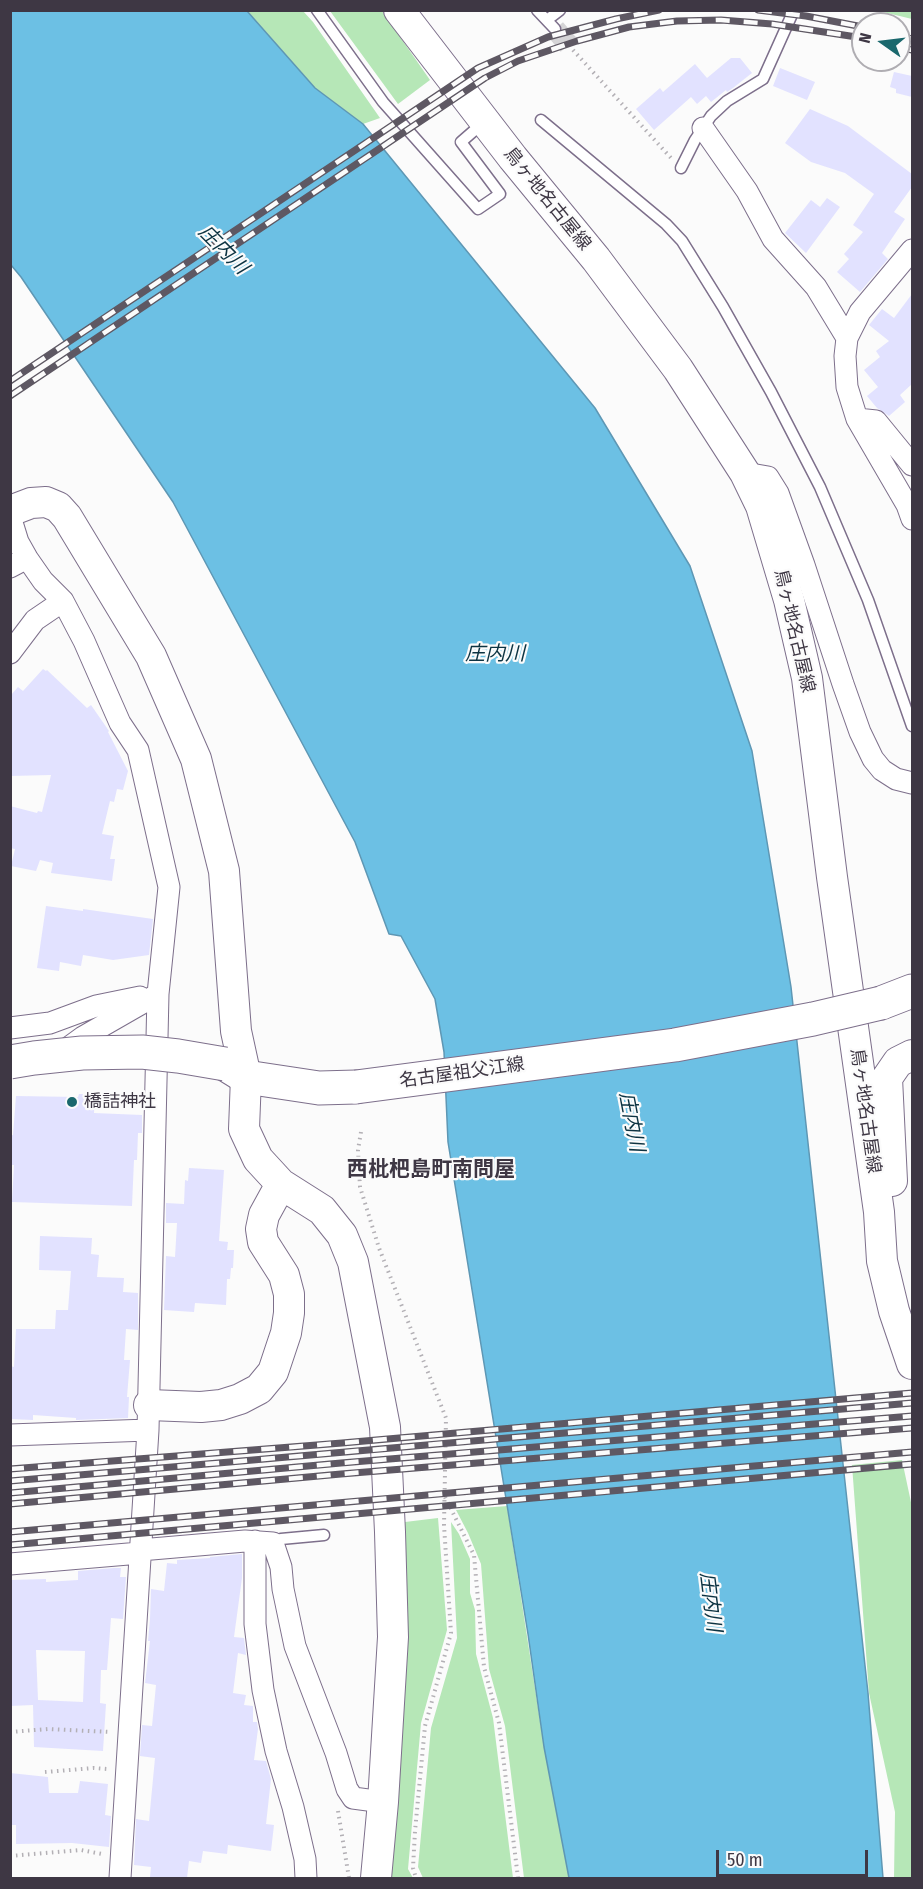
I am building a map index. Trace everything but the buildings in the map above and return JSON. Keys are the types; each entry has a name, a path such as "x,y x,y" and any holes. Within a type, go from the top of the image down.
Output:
{"main road":[{"name":"名古屋祖父江線","path":"10,1062 82,1053 142,1052 178,1056 319,1088 356,1087 675,1045 813,1019 881,1003 912,991"}],"street":[{"name":"鳥ヶ地名古屋線","path":"399,10 484,122 596,259 672,359 745,473 761,506 783,579 807,678 879,1212 882,1261 894,1311 912,1364"},
{"path":"703,128 747,191 773,239 816,288 847,338"},
{"path":"912,250 860,312 847,338 844,356 848,387 857,418 907,505 912,519"},
{"path":"857,418 876,421 912,465"},
{"path":"745,473 768,477 778,493 843,684 873,759 882,770 896,779 912,783"},
{"path":"10,512 31,503 46,502 58,507 67,517 151,656 196,759 224,871 236,1031 235,1070 244,1130 258,1159 281,1184 322,1210 342,1234 353,1262 385,1427 393,1637 376,1878"},
{"path":"10,516 18,542 19,563 43,581 63,601 84,641 120,723 138,750 169,887 158,994 149,1418 120,1878"},
{"path":"10,653 35,620 63,601"},
{"path":"10,1028 50,1023 96,1006 158,994"},
{"path":"10,1077 39,1068 83,1037 158,994"},
{"path":"879,1212 892,1182 887,1078 898,1062 912,1055"},
{"path":"10,1435 149,1418 221,1405 240,1399 259,1389 273,1372 286,1333 289,1313 289,1294 284,1275 263,1242 261,1228 264,1215 281,1184"},
{"path":"10,1564 245,1541 264,1542"},
{"path":"264,1542 281,1567 283,1589 295,1646 336,1753 347,1789 352,1798 383,1802"},
{"path":"264,1542 255,1624 263,1690 273,1739 293,1807 306,1878"}],"lane":[{"path":"317,10 383,102 478,209 500,194 461,142 484,122"},
{"path":"537,10 555,29"},
{"path":"547,20 560,10"},
{"path":"681,168 711,116 727,101 763,79 794,10"},
{"path":"541,120 682,241 723,307 771,392 820,487 872,610 912,726"},
{"path":"264,1542 324,1535"}],"path":[{"path":"573,50 681,168"},
{"path":"361,1132 358,1150 360,1186 379,1248 446,1418 444,1525 451,1633 425,1725 415,1832 413,1868 416,1878"},
{"path":"444,1496 474,1555 484,1667 499,1723 518,1878"},
{"path":"10,1732 48,1729 129,1731"},
{"path":"45,1772 94,1768 126,1771"},
{"path":"349,1878 338,1811 342,1802 351,1794"},
{"path":"10,1856 81,1850 122,1857"}],"green space":[{"path":"247,11 303,11 380,118 363,124 315,88"},
{"path":"330,11 382,11 430,80 398,104"},
{"path":"879,11 912,11 912,19 911,12"},
{"path":"902,1460 912,1507 912,1878 894,1878 895,1812 869,1693 852,1465"},
{"path":"507,1506 544,1747 569,1878 524,1878 505,1726 489,1669 481,1564 456,1510"},
{"path":"438,1518 447,1630 421,1723 408,1869 413,1878 387,1878 400,1527 405,1522"},
{"path":"451,1522 470,1559 470,1593 475,1610 476,1654 493,1718 513,1878 423,1878 418,1867 431,1728 457,1638"}],"water":[{"name":"庄内川","path":"10,11 247,11 315,88 363,124 595,408 690,566 752,751 791,987 868,1693 883,1878 569,1878 544,1747 528,1634 448,1142 444,1052 435,999 401,936 389,934 355,842 173,502 11,265"}],"tunnel":[{"path":"555,29 573,50"}],"railway":[{"path":"10,381 478,68 548,37 659,10"},
{"path":"758,10 851,25"},
{"path":"10,396 485,78 518,61 577,41 629,27 677,21 721,20 772,24 851,36"},
{"path":"10,1469 342,1443 912,1393"},
{"path":"10,1481 912,1403"},
{"path":"10,1493 912,1416"},
{"path":"10,1504 341,1474 912,1428"},
{"path":"10,1532 912,1452"},
{"path":"10,1545 912,1464"}],"place":[{"name":"橋詰神社","path":"72,1102"}],"district":[{"name":"西枇杷島町南問屋","path":"431,1170"}]}
